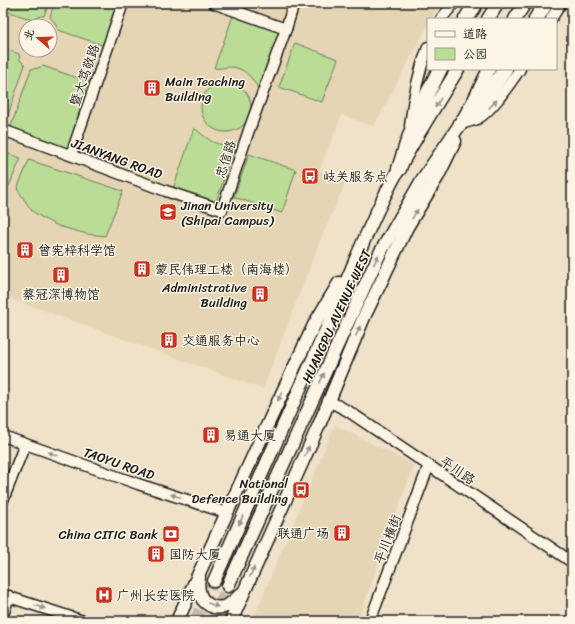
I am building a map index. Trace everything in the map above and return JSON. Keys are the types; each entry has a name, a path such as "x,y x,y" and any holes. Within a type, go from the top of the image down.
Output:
{"highway":[{"path":"467,18 476,3"},
{"path":"537,18 546,3"},
{"path":"399,169 408,141 440,70"},
{"path":"461,123 470,116 504,70"}],"main road":[{"path":"489,18 498,3"},
{"path":"517,18 525,3"},
{"name":"HUANGPU AVENUE WEST","path":"214,581 311,364 377,211 399,169 457,70"},
{"name":"HUANGPU AVENUE WEST","path":"228,586 338,342 380,253 422,180 461,123 489,70"},
{"path":"231,621 387,268 407,227 448,157 461,123"},
{"path":"177,621 315,323 358,253"},
{"path":"199,574 199,594 210,606 219,608 226,606 233,602 244,590"}],"street":[{"name":"暨大笃敬路","path":"71,155 123,3"},
{"path":"213,3 286,29 294,3"},
{"path":"442,18 454,3"},
{"path":"553,18 561,3"},
{"name":"忠信路","path":"222,210 253,117 286,29"},
{"path":"408,141 414,93 427,49"},
{"path":"461,123 478,118 484,114 499,98 519,70"},
{"name":"JIANYANG ROAD","path":"3,130 166,191 222,210"},
{"name":"平川路","path":"329,401 348,411 572,562"},
{"name":"TAOYU ROAD","path":"3,436 138,484 227,512"},
{"path":"3,500 25,444"},
{"name":"平川横街","path":"370,621 429,465"},
{"path":"3,615 6,595 83,621"}],"shaded area":[{"name":"Jinan University (Shipai Campus)","path":"3,3 441,3 432,18 427,18 427,27 374,126 342,115 319,171 346,181 319,243 263,389 3,296"},
{"path":"335,425 414,465 358,621 252,621"}],"green space":[{"path":"3,3 49,3 44,16 36,18 27,18 3,10"},
{"path":"54,3 123,3 108,47 58,30 58,18 50,17"},
{"path":"233,16 279,32 258,88 250,77 235,67 214,68"},
{"path":"295,43 338,59 322,102 279,87"},
{"path":"3,48 18,54 18,58 25,65 3,130"},
{"path":"43,66 95,84 71,155 9,132 31,69"},
{"path":"226,82 235,84 246,93 251,107 249,116 240,127 226,132 217,130 206,121 201,107 203,98 212,87"},
{"path":"194,128 217,144 236,143 215,205 173,189"},
{"path":"3,152 21,158 9,186 3,187"},
{"path":"249,154 296,170 282,213 234,197"},
{"path":"29,160 123,191 105,236 87,234 58,226 32,211 17,189"}],"tunnel":[{"path":"195,621 214,581"},
{"path":"212,621 228,586"}],"place":[{"name":"Main Teaching Building","path":"152,88"},
{"name":"岐关服务点","path":"310,176"},
{"name":"Jinan University (Shipai Campus)","path":"168,212"},
{"name":"曾宪梓科学馆","path":"25,250"},
{"name":"蒙民伟理工楼（南海楼）","path":"142,269"},
{"name":"蔡冠深博物馆","path":"61,275"},
{"name":"Administrative Building","path":"260,294"},
{"name":"交通服务中心","path":"169,340"},
{"name":"易通大厦","path":"211,435"},
{"name":"National Defence Building","path":"301,490"},
{"name":"联通广场","path":"342,533"},
{"name":"China CITIC Bank","path":"171,534"},
{"name":"国防大厦","path":"156,554"},
{"name":"广州长安医院","path":"104,595"}]}
